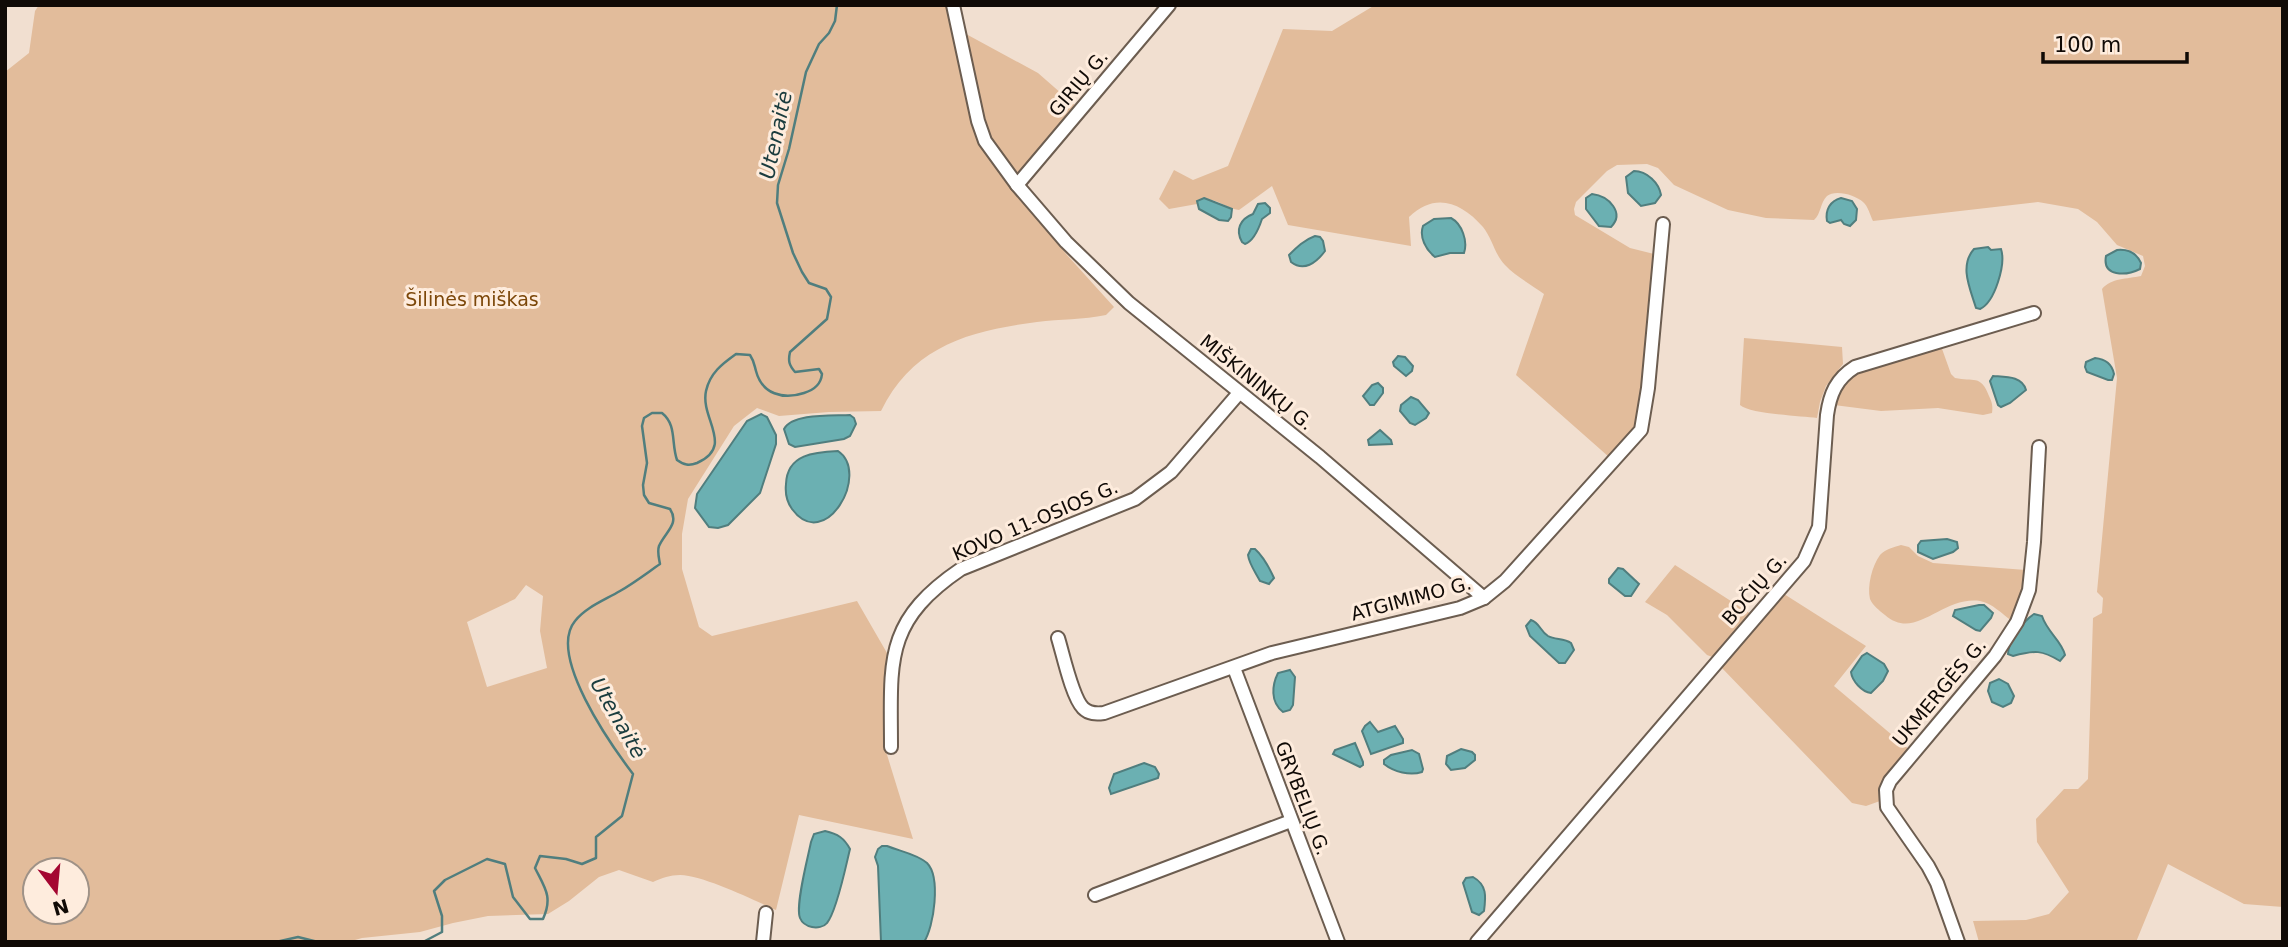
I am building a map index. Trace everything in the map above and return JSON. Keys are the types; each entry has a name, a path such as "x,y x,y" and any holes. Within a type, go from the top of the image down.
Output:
{"street":[{"name":"MIŠKININKŲ G.","path":"953,5 978,121 985,141 1017,185 1092,269 1129,303 1320,457 1484,598"},
{"name":"GIRIŲ G.","path":"1017,185 1169,5"},
{"name":"ATGIMIMO G.","path":"1058,638 1078,701 1085,710 1094,714 1104,713 1272,653 1460,608 1484,598 1505,580 1641,430 1648,388 1663,224"},
{"name":"BOČIŲ G.","path":"1477,942 1804,561 1819,527 1827,415 1829,401 1838,381 1855,367 2034,313"},
{"name":"KOVO 11-OSIOS G.","path":"891,747 892,659 906,621 923,601 943,581 961,569 1135,499 1171,472 1239,393"},
{"name":"UKMERGĖS G.","path":"1958,942 1937,883 1887,807 1886,790 1890,781 1995,656 2017,622 2029,590 2039,447"},
{"name":"GRYBELIŲ G.","path":"1234,668 1338,942"},
{"path":"1095,895 1291,821"},
{"path":"763,942 766,913"}],"green space":[{"name":"Šilinės miškas","path":"39,5 949,5 955,28 1038,73 1078,108 1010,187 1114,307 1106,315 1012,326 966,337 945,346 909,371 881,411 779,416 757,408 734,426 688,499 682,534 682,569 699,627 712,636 857,601 887,653 884,745 913,839 799,815 776,910 702,879 680,875 653,882 619,870 599,877 548,914 488,916 420,932 348,942 5,942 5,72 29,53 35,11","holes":["526,585 543,596 540,631 547,668 487,687 467,622 515,599"]},
{"path":"1375,5 2283,5 2283,907 2244,904 2168,864 2136,942 1979,942 1973,921 2026,920 2049,914 2069,892 2037,842 2036,819 2064,789 2078,789 2088,779 2093,618 2102,613 2103,598 2097,592 2117,378 2102,289 2115,281 2141,276 2145,266 2143,256 2117,245 2097,222 2078,209 2038,202 1873,221 1860,199 1835,193 1827,196 1814,220 1766,218 1728,210 1674,185 1658,168 1647,164 1617,165 1607,171 1576,202 1574,209 1575,215 1630,248 1654,254 1643,400 1631,435 1609,457 1516,375 1544,294 1505,265 1483,227 1466,211 1448,203 1428,204 1419,209 1409,217 1411,246 1288,225 1272,186 1239,210 1210,200 1169,209 1159,199 1174,170 1193,180 1228,166 1283,29 1332,31"},
{"path":"1744,338 1842,347 1843,364 1826,386 1817,418 1765,413 1740,405"},
{"path":"1941,346 1955,378 1976,380 1983,384 1992,402 1992,413 1983,415 1938,408 1881,411 1834,405 1844,384 1856,374"},
{"path":"1901,545 1909,547 1918,556 1933,563 2026,570 2024,589 2012,621 1993,606 1980,601 1953,605 1907,624 1896,622 1885,615 1870,599 1871,576 1880,555"},
{"path":"1675,565 1751,614 1715,658 1707,655 1667,615 1645,602"},
{"path":"1784,594 1866,646 1834,686 1911,751 1881,790 1880,801 1866,806 1852,803 1721,667"}],"water":[{"path":"1634,171 1648,175 1658,186 1661,195 1655,203 1641,206 1628,193 1626,177"},
{"path":"1592,194 1604,198 1616,211 1615,222 1611,227 1599,226 1586,209 1586,198"},
{"path":"1204,198 1232,209 1228,221 1219,220 1199,209 1197,201"},
{"path":"1841,198 1852,201 1857,209 1856,220 1850,226 1841,220 1830,223 1827,221 1829,206"},
{"path":"1265,203 1270,208 1270,213 1262,219 1254,237 1245,244 1240,238 1240,225 1253,214 1258,204"},
{"path":"1451,218 1463,233 1464,253 1435,257 1424,243 1423,226 1434,219"},
{"path":"1315,236 1323,241 1325,251 1314,262 1305,266 1291,262 1289,255"},
{"path":"1988,247 1991,250 2001,249 2002,264 1995,291 1980,309 1976,308 1966,270 1974,249"},
{"path":"2117,250 2134,254 2141,263 2140,269 2122,274 2111,271 2106,263 2106,256"},
{"path":"1398,356 1405,357 1413,366 1406,376 1394,366 1393,362"},
{"path":"2095,358 2110,365 2114,374 2112,380 2087,372 2086,362"},
{"path":"1993,376 2017,380 2026,390 2001,407 1990,381"},
{"path":"1378,383 1383,388 1383,393 1374,405 1370,405 1363,396 1372,385"},
{"path":"1411,397 1418,400 1429,413 1415,425 1400,411 1401,405"},
{"path":"761,414 767,417 776,435 776,444 760,493 728,525 709,527 695,508 697,494 747,421"},
{"path":"850,415 856,424 850,436 844,439 795,447 789,444 784,429 796,420 814,416"},
{"path":"1380,430 1392,444 1369,445 1368,440"},
{"path":"838,451 847,462 847,491 830,516 818,522 805,520 792,509 786,494 791,466 812,454"},
{"path":"1947,539 1957,542 1958,548 1953,552 1933,559 1918,552 1921,541"},
{"path":"1251,549 1258,552 1270,570 1274,578 1269,584 1260,581 1253,568 1248,555"},
{"path":"1618,568 1623,569 1639,584 1631,596 1625,596 1609,583"},
{"path":"1984,605 1993,613 1980,631 1953,616 1955,610"},
{"path":"2034,614 2042,616 2061,645 2065,655 2060,661 2038,652 2013,656 2008,654 2017,632"},
{"path":"1531,620 1548,636 1571,643 1574,650 1565,663 1559,663 1530,636 1526,626"},
{"path":"1867,653 1884,664 1888,671 1883,681 1871,693 1858,686 1851,672"},
{"path":"1290,670 1295,677 1293,705 1290,710 1283,712 1274,698 1274,683 1278,673"},
{"path":"1999,679 2008,684 2014,696 2011,703 2003,707 1992,702 1988,691 1990,683"},
{"path":"1370,722 1378,732 1395,726 1403,743 1371,754 1362,731"},
{"path":"1355,743 1363,762 1360,767 1333,754 1335,750"},
{"path":"1461,749 1472,752 1475,760 1465,768 1451,770 1446,764 1447,756"},
{"path":"1412,750 1419,754 1422,772 1402,772 1384,764 1384,760 1391,755"},
{"path":"1144,763 1155,767 1158,778 1111,794 1109,788 1114,774"},
{"path":"825,831 840,837 850,849 831,917 824,925 814,927 801,920 799,903 811,842 814,834"},
{"path":"882,846 918,857 927,863 931,870 934,879 934,902 931,925 924,942 881,942 878,866 875,857"},
{"path":"1473,877 1484,891 1484,911 1479,915 1472,912 1463,883 1466,878"}],"waterway":[{"name":"Utenaitė","path":"423,942 442,932 442,916 434,891 445,880 487,859 505,864 513,897 530,919 543,919 548,898 535,868 540,856 582,864 596,858 596,837 622,816 633,774 585,699 569,655 569,636 575,621 585,612 660,564 659,546 672,524 673,514 670,509 649,503 644,495 647,463 642,426 644,418 652,413 662,413 672,429 677,460 684,464 697,463 714,449 714,431 705,401 710,379 736,354 750,355 759,379 774,393 796,395 819,384 822,374 819,369 795,372 791,367 789,355 827,319 831,297 826,289 809,283 802,272 777,203 778,185 806,72 819,44 835,21 837,5"},
{"name":"Utenaitė","path":"276,942 298,937 318,942"}]}
